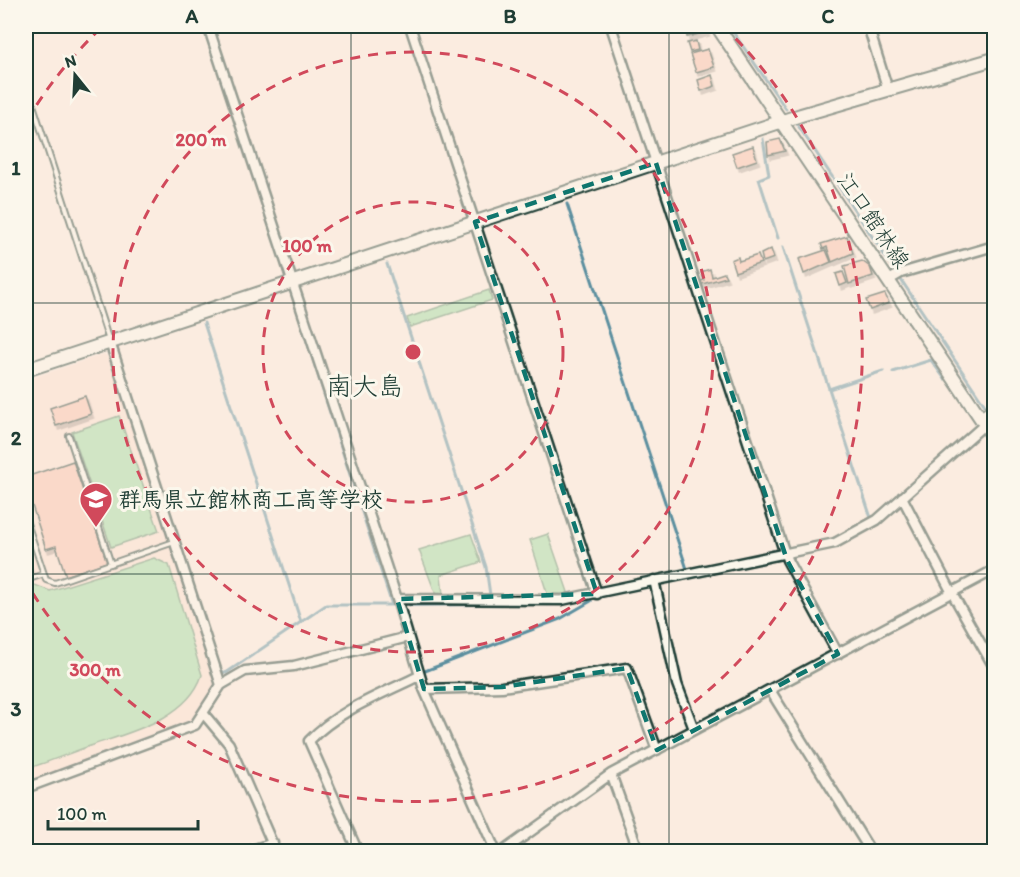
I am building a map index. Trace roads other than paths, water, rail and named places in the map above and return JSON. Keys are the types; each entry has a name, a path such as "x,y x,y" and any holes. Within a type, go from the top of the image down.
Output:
{"street":[{"path":"208,26 397,599 419,676 496,852"},
{"path":"410,26 597,594"},
{"path":"611,26 785,555 838,654"},
{"name":"江口館林線","path":"717,26 994,438"},
{"path":"868,26 888,90"},
{"path":"26,370 781,122 994,59"},
{"path":"889,280 901,273 994,246"},
{"path":"110,342 221,685"},
{"path":"397,599 562,600 835,543 877,520 983,421 994,407"},
{"path":"902,496 952,593 994,667"},
{"path":"502,852 611,774 994,570"},
{"path":"654,580 677,684 694,729"},
{"path":"26,788 195,725 221,685 245,671 294,666 408,637"},
{"path":"424,689 502,687 627,668 657,750"},
{"path":"358,852 309,741 319,731 360,705 419,676"},
{"path":"770,690 871,852"},
{"path":"203,713 229,744 275,847 246,852"},
{"path":"611,774 639,852"}],"lane":[{"path":"26,83 110,342"},
{"path":"69,436 111,564"},
{"path":"26,520 46,580 55,583 174,542"},
{"path":"26,580 44,574"}],"waterway":[{"path":"729,26 786,109"},
{"path":"797,124 986,407"},
{"path":"763,139 769,175 759,179 778,238"},
{"path":"567,204 687,569"},
{"path":"783,247 871,518"},
{"path":"387,264 486,567 490,595"},
{"path":"220,670 226,673 326,605 392,605 292,295"},
{"path":"204,323 301,622"},
{"path":"893,372 931,360 945,379"},
{"path":"829,389 883,371"},
{"path":"992,416 994,420"},
{"path":"548,457 591,590"},
{"path":"564,603 637,588"},
{"path":"425,671 560,619 591,601"},
{"path":"410,605 540,604"}],"place":[{"name":"群馬県立館林商工高等学校","path":"96,528"}],"district":[{"name":"南大島","path":"365,386"}]}
